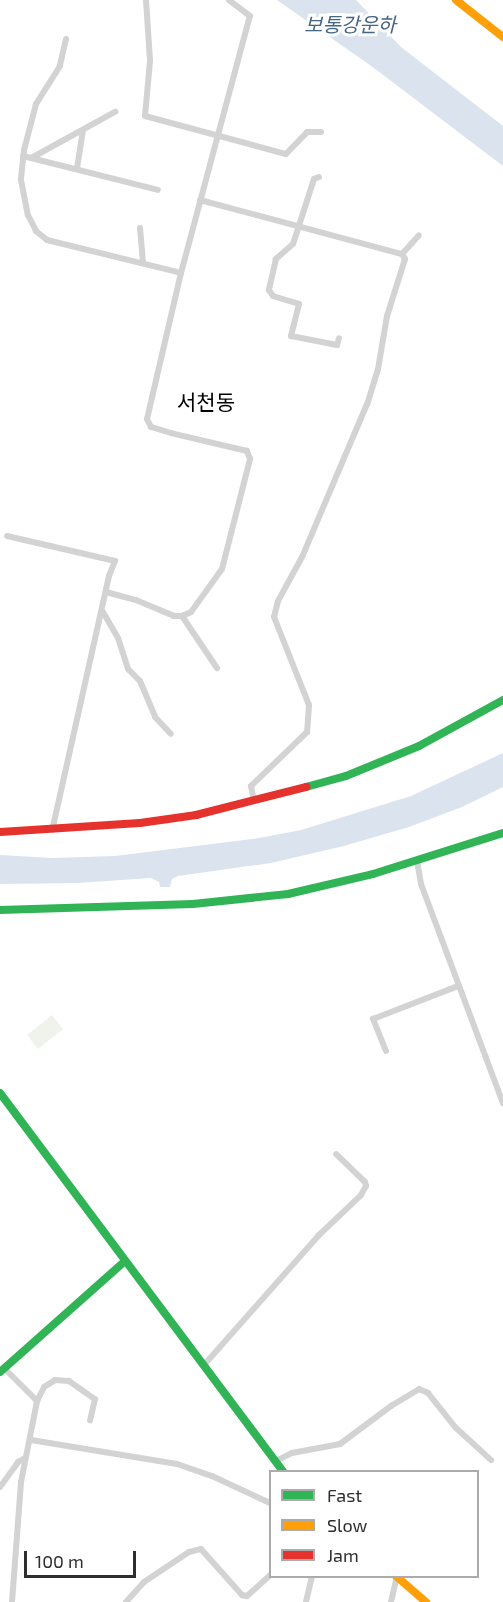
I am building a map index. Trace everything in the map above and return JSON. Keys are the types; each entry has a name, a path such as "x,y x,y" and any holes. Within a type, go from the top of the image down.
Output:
{"street":[{"path":"146,0 150,61 145,116 286,154 307,132 321,132"},
{"path":"106,592 136,600 174,616 182,616 202,600 222,569 250,459 247,451 152,427 147,419 181,273 250,16 229,0"},
{"path":"456,0 503,37"},
{"path":"66,39 60,66 36,104 23,156 21,180 28,215 36,231 46,240 181,273"},
{"path":"32,158 115,112"},
{"path":"77,168 82,130"},
{"path":"23,156 158,190"},
{"path":"319,177 314,179 293,244 276,259 269,290 273,296 299,304 291,336 337,345 339,338"},
{"path":"200,200 402,254"},
{"path":"140,228 143,263"},
{"path":"402,254 419,235"},
{"path":"254,801 251,786 307,732 309,705 274,617 278,601 302,557 367,404 378,369 397,280 405,263 402,254"},
{"path":"7,536 115,561 52,831"},
{"path":"103,611 118,638 128,669 140,681 155,717 171,734"},
{"path":"182,616 217,668"},
{"path":"0,832 52,831 196,815 346,777 419,746 503,700"},
{"path":"0,910 184,904 288,894 318,889 417,861 503,832"},
{"path":"417,861 421,884 503,1103"},
{"path":"386,1051 373,1019 458,986"},
{"path":"0,1093 283,1470"},
{"path":"204,1365 318,1236 361,1195 366,1186 365,1182 336,1154"},
{"path":"37,1401 2,1370 125,1261"},
{"path":"12,1602 25,1458 31,1440 37,1401 44,1387 55,1380 69,1381 95,1399 90,1420"},
{"path":"276,1461 292,1453 340,1444 391,1406 419,1389 428,1393 454,1427 491,1460"},
{"path":"31,1440 177,1464 212,1476 269,1503"},
{"path":"0,1487 18,1462 25,1458"},
{"path":"126,1602 144,1582 189,1552 201,1549 242,1595 247,1596 269,1576"},
{"path":"306,1602 312,1578"},
{"path":"391,1602 396,1578"},
{"path":"397,1578 426,1602"}],"shaded area":[{"path":"52,1015 63,1029 38,1049 27,1035"}],"water":[{"name":"보통강운하","path":"277,0 356,0 401,47 503,126 503,166 374,68"},
{"path":"503,753 503,787 462,807 409,827 344,846 271,863 178,876 172,879 170,887 160,887 159,882 151,878 78,883 0,884 0,855 53,858 115,856 259,838 301,830 411,796"}],"traffic: fast":[{"path":"306,787 346,776 419,746 503,700"},
{"path":"0,910 193,904 288,894 373,874 503,833"},
{"path":"0,1093 283,1470"},
{"path":"0,1372 125,1261"}],"traffic: slow":[{"path":"456,0 503,37"},
{"path":"398,1578 426,1602"}],"traffic: jam":[{"path":"0,832 140,823 196,815 306,787"}],"district":[{"name":"서천동","path":"206,402"}]}
